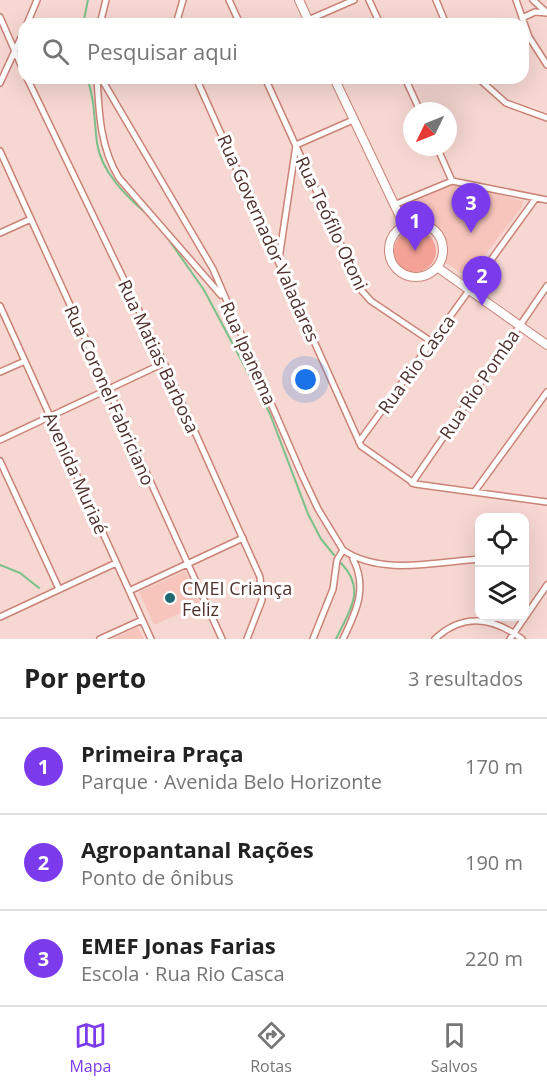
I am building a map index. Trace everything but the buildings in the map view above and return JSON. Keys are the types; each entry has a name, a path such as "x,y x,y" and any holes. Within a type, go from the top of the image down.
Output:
{"street":[{"path":"30,18 37,0"},
{"path":"102,18 106,0"},
{"path":"178,18 183,0"},
{"path":"229,0 237,18"},
{"path":"299,0 307,18"},
{"path":"317,18 354,0"},
{"path":"369,0 377,18"},
{"path":"436,0 444,18"},
{"path":"516,0 522,18 535,12 547,13"},
{"path":"533,0 547,13"},
{"path":"0,17 18,59"},
{"path":"529,34 547,65"},
{"path":"0,83 18,46"},
{"name":"Rua Matias Barbosa","path":"30,84 164,363 260,577 263,593 247,639"},
{"path":"99,84 100,128 111,165 119,178 224,299"},
{"name":"Rua Ipanema","path":"103,84 201,246 306,483 343,550"},
{"name":"Rua Governador Valadares","path":"199,84 364,450 412,483 546,500"},
{"name":"Rua Teófilo Otoni","path":"268,84 362,291 371,301 432,342"},
{"path":"337,84 404,225"},
{"path":"408,84 416,102"},
{"path":"485,84 506,103 547,118"},
{"path":"279,259 296,145 353,120"},
{"name":"Rua Coronel Fabriciano","path":"0,151 222,639"},
{"path":"441,156 452,181"},
{"path":"394,205 452,181 547,200"},
{"name":"Rua Rio Casca","path":"359,442 536,198"},
{"path":"0,233 31,219"},
{"path":"420,223 434,230 439,237 443,252 437,267 419,277 405,275 394,267 389,254 390,241 404,225 420,223"},
{"path":"437,267 547,345"},
{"name":"Rua Rio Pomba","path":"412,483 547,286"},
{"name":"Avenida Muriaé","path":"0,306 151,639"},
{"path":"0,372 25,361"},
{"path":"0,440 164,363"},
{"path":"476,491 547,392"},
{"path":"0,461 59,589"},
{"path":"129,591 243,538"},
{"path":"313,639 333,589 337,560 343,550 353,558 369,563 401,565 475,559"},
{"path":"343,639 360,597 360,578 353,558"},
{"path":"0,617 116,563"},
{"path":"510,639 547,585"},
{"path":"100,639 142,620"},
{"path":"435,639 452,627 478,620 501,625 522,639"}],"shaded area":[{"path":"455,184 523,201 522,207 468,277 444,262 446,247 444,237 429,217 422,213 421,217 407,218 402,206"},
{"path":"415,230 430,236 436,251 430,266 415,272 400,266 394,251 400,236"},
{"name":"CMEI Criança Feliz","path":"185,571 200,604 154,625 139,592"},
{"path":"138,627 144,639 112,639"}],"waterway":[{"path":"84,18 88,0"},
{"path":"89,84 99,154 116,183 148,215"},
{"path":"164,233 204,290 270,414 308,514 321,539 334,555"},
{"path":"336,639 350,610 354,592 349,573 341,563"},
{"path":"0,565 20,573 39,588"}],"place":[{"name":"EMEF Jonas Farias","path":"471,233"},
{"name":"Primeira Praça","path":"415,251"},
{"name":"Agropantanal Rações","path":"482,306"},
{"name":"CMEI Criança Feliz","path":"170,598"}]}
